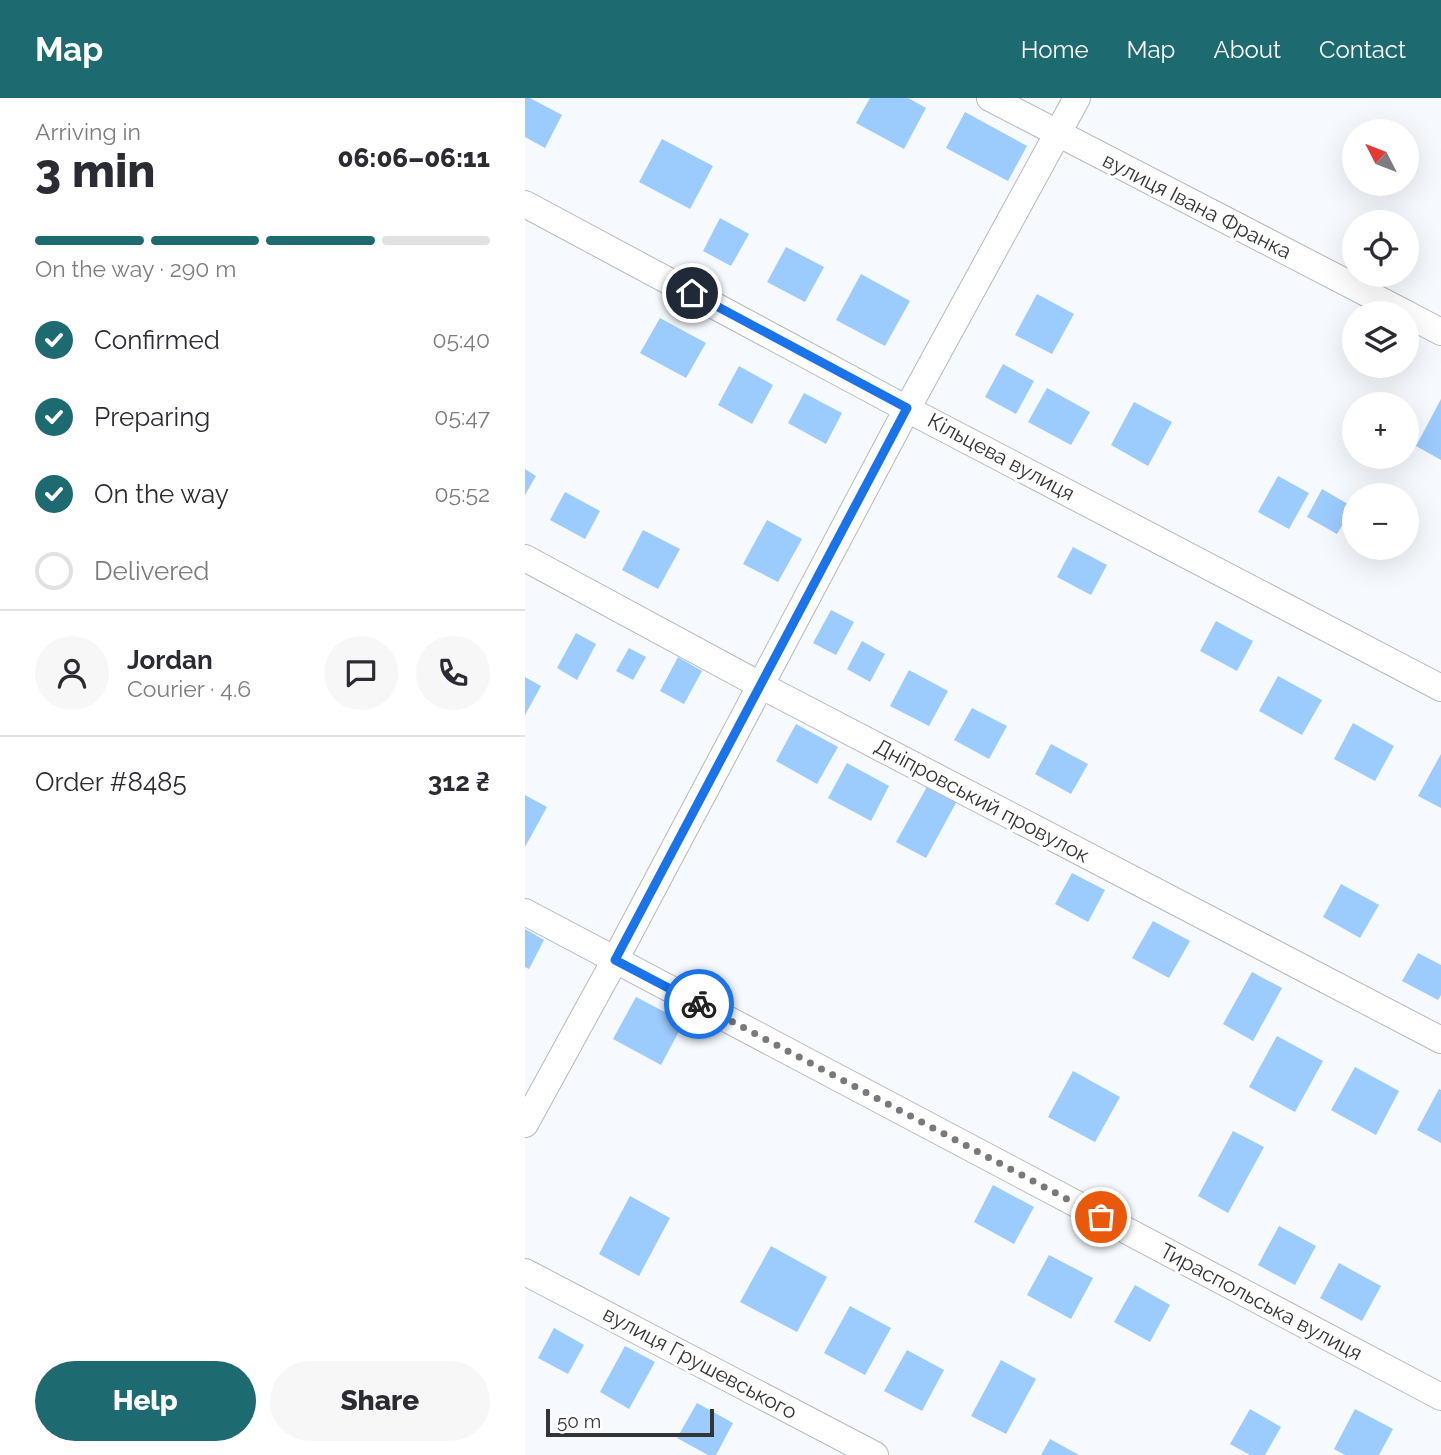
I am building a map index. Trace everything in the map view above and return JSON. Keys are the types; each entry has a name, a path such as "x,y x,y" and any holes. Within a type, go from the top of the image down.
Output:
{"street":[{"name":"вулиця Івана Франка","path":"990,98 1381,301"},
{"path":"525,1124 615,960 907,408 1077,98"},
{"name":"Кільцева вулиця","path":"525,204 1441,688"},
{"name":"вулиця Івана Франка","path":"1419,321 1441,332"},
{"name":"Дніпровський провулок","path":"525,558 760,685 1441,1040"},
{"name":"Тираспольська вулиця","path":"525,912 1441,1397"},
{"name":"вулиця Грушевського","path":"525,1272 875,1455"}],"building":[{"path":"525,98 562,115 545,148 525,137"},
{"path":"870,98 908,98 926,108 904,149 856,123"},
{"path":"965,112 1027,146 1008,181 946,148"},
{"path":"662,139 713,166 690,209 639,182"},
{"path":"720,218 749,234 731,266 703,251"},
{"path":"786,247 824,267 805,302 767,282"},
{"path":"861,274 910,301 885,346 836,320"},
{"path":"1037,294 1074,314 1052,354 1015,335"},
{"path":"660,318 706,343 686,378 640,353"},
{"path":"1003,364 1034,381 1016,414 985,397"},
{"path":"739,366 773,385 752,424 718,405"},
{"path":"1047,388 1090,412 1071,445 1028,422"},
{"path":"804,393 842,413 826,444 788,423"},
{"path":"1441,399 1441,460 1419,448 1419,440"},
{"path":"1134,402 1172,422 1148,466 1111,445"},
{"path":"525,469 536,476 525,495"},
{"path":"1278,476 1309,493 1289,529 1258,512"},
{"path":"1322,489 1342,501 1342,526 1337,534 1307,517"},
{"path":"565,492 600,511 585,539 550,520"},
{"path":"767,520 802,539 778,582 743,564"},
{"path":"643,530 680,549 658,589 622,570"},
{"path":"1073,547 1107,565 1091,595 1057,577"},
{"path":"831,610 854,622 836,655 813,643"},
{"path":"1216,621 1253,641 1237,671 1200,651"},
{"path":"576,633 596,644 577,680 557,668"},
{"path":"862,641 885,654 870,682 847,669"},
{"path":"629,648 646,657 633,680 616,671"},
{"path":"678,657 702,671 684,704 660,691"},
{"path":"909,670 948,691 929,726 890,706"},
{"path":"1278,676 1322,700 1302,735 1259,711"},
{"path":"525,677 541,686 525,715"},
{"path":"972,708 1007,726 989,759 954,740"},
{"path":"1353,723 1394,746 1375,781 1334,759"},
{"path":"796,724 838,747 817,784 776,761"},
{"path":"1051,744 1088,764 1071,794 1035,774"},
{"path":"1441,754 1441,808 1418,796"},
{"path":"847,763 889,786 871,821 828,798"},
{"path":"928,785 957,801 926,858 896,842"},
{"path":"525,795 547,807 525,847"},
{"path":"1072,873 1105,890 1088,922 1055,904"},
{"path":"1341,884 1379,905 1360,938 1323,917"},
{"path":"1153,921 1190,941 1169,978 1132,958"},
{"path":"525,929 544,940 529,969 525,967"},
{"path":"1418,953 1441,965 1441,995 1438,1000 1402,981"},
{"path":"1252,972 1282,988 1253,1041 1223,1024"},
{"path":"636,997 684,1022 661,1065 613,1039"},
{"path":"1277,1036 1323,1061 1295,1112 1249,1087"},
{"path":"1355,1067 1399,1091 1376,1135 1331,1110"},
{"path":"1073,1071 1120,1097 1095,1142 1048,1117"},
{"path":"1439,1089 1441,1090 1441,1143 1417,1130"},
{"path":"1233,1131 1264,1147 1228,1213 1198,1196"},
{"path":"993,1185 1034,1207 1014,1244 974,1222"},
{"path":"630,1196 670,1218 639,1276 599,1254"},
{"path":"1279,1226 1316,1246 1295,1285 1258,1265"},
{"path":"771,1246 827,1277 797,1332 740,1302"},
{"path":"1049,1255 1093,1278 1071,1319 1027,1295"},
{"path":"1339,1263 1381,1286 1362,1321 1320,1298"},
{"path":"1135,1285 1170,1305 1150,1342 1114,1322"},
{"path":"850,1306 891,1328 865,1375 824,1353"},
{"path":"554,1328 584,1345 568,1374 538,1358"},
{"path":"625,1346 655,1362 629,1409 600,1392"},
{"path":"907,1350 944,1370 922,1411 884,1391"},
{"path":"1001,1360 1036,1379 1006,1434 971,1416"},
{"path":"697,1403 733,1423 716,1455 708,1455 677,1438"},
{"path":"1250,1409 1281,1427 1265,1455 1250,1455 1230,1444"},
{"path":"1355,1409 1393,1429 1379,1455 1345,1455 1334,1449"},
{"path":"1050,1439 1079,1455 1041,1455"}],"way so far":[{"path":"699,1004 1101,1217"}],"route":[{"path":"692,293 907,408 615,960 699,1004"}]}
